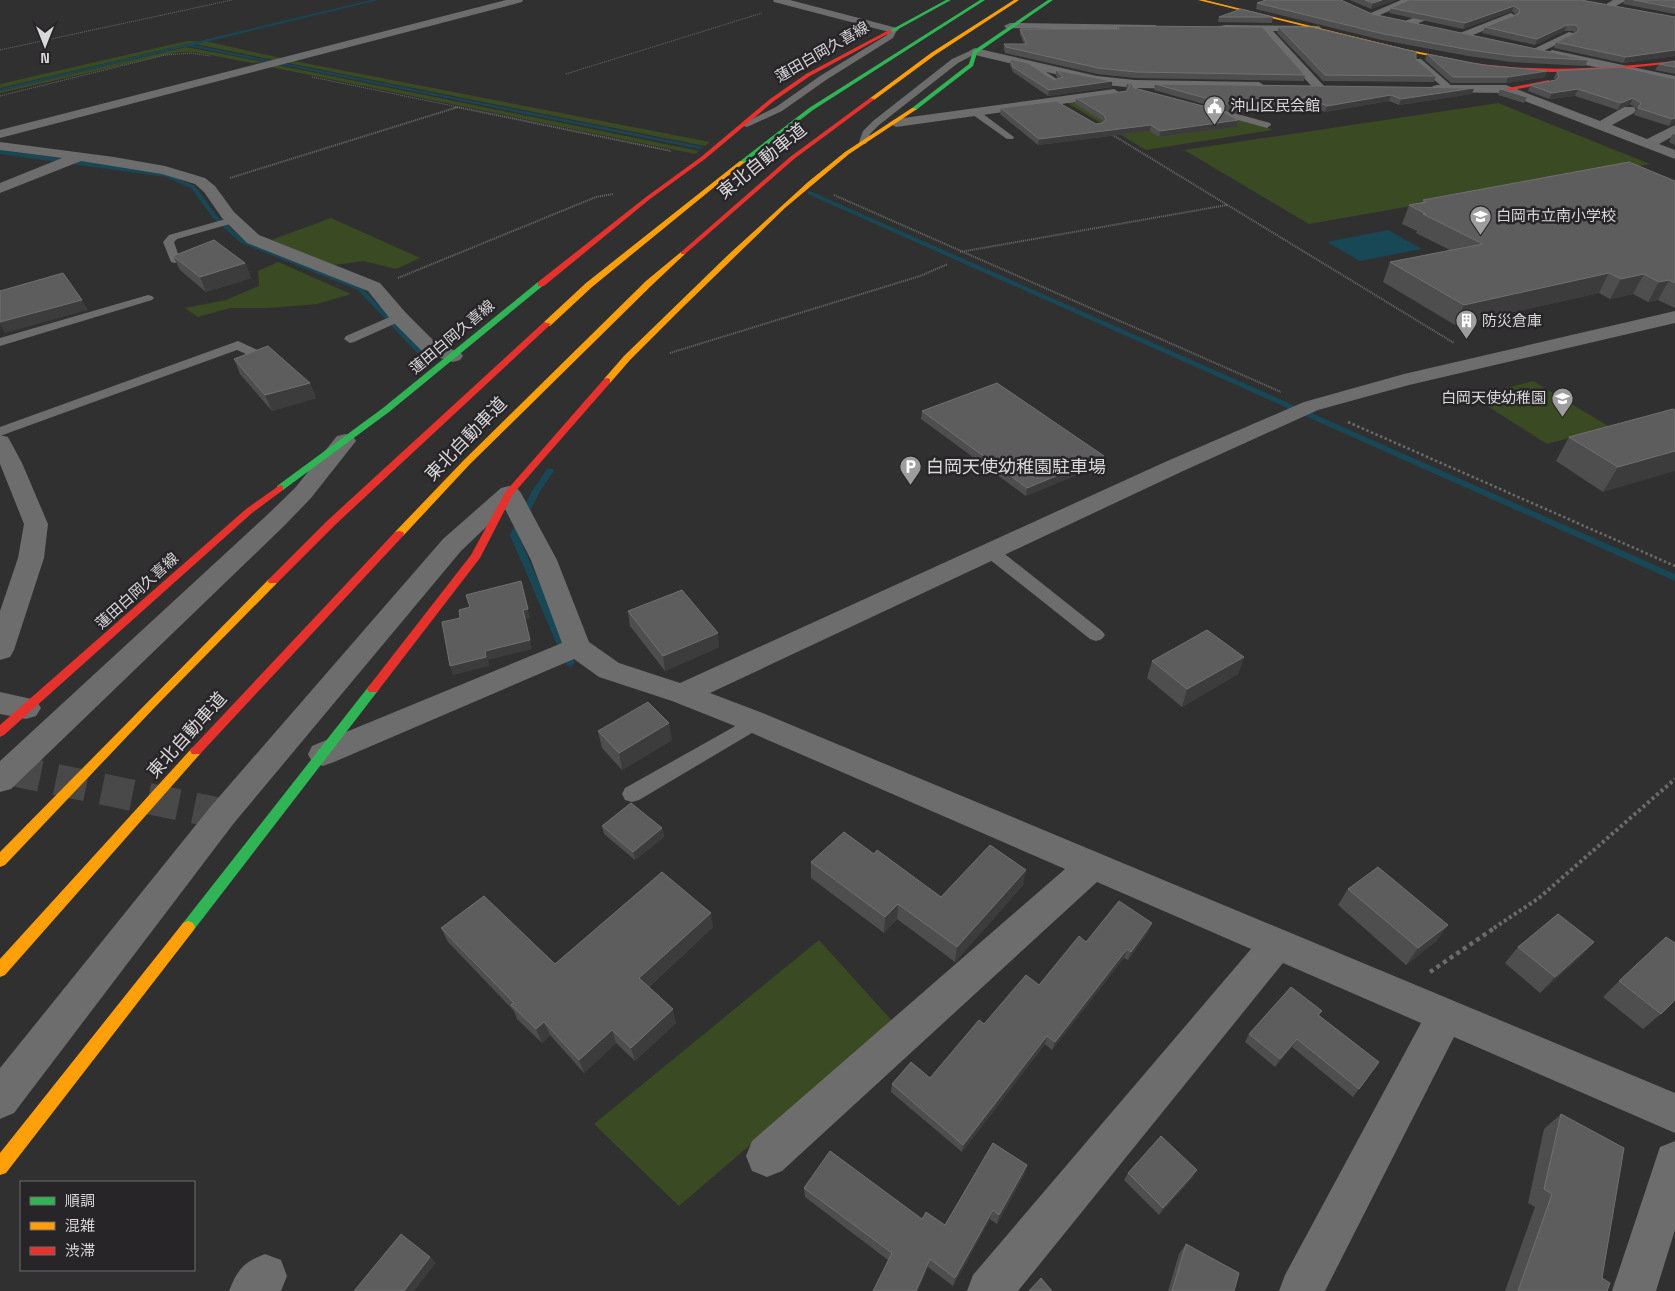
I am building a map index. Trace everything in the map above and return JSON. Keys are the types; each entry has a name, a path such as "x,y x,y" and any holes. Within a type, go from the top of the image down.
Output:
{"main road":[{"name":"蓮田白岡久喜線","path":"0,732 13,705 249,511 345,441 648,198 703,158 792,85 858,47 916,20 949,0"},
{"name":"東北自動車道","path":"0,861 331,523 589,285 811,109 982,0"},
{"name":"東北自動車道","path":"0,970 242,700 460,469 649,283 792,158 933,54 1017,0"},
{"path":"0,1167 476,556 509,493 627,358 699,285 778,210 840,158 896,123 971,65 975,52 1010,26 1051,0"},
{"path":"1200,0 1462,62 1524,70 1590,71 1675,62"},
{"path":"1604,6 1625,5"},
{"path":"1506,89 1587,76 1590,71"}],"street":[{"path":"0,134 518,0"},
{"path":"778,0 893,30"},
{"path":"1411,0 1366,13 1427,27"},
{"path":"1399,21 1446,9"},
{"path":"1482,39 1460,34 1511,16"},
{"path":"1010,26 1167,28"},
{"path":"1216,28 1316,28"},
{"path":"1265,29 1324,87 1301,87"},
{"path":"1569,35 1531,50 1675,80"},
{"path":"975,52 1139,89"},
{"path":"1230,73 1239,85"},
{"path":"896,123 1059,102 1139,89 1239,85 1275,86"},
{"path":"1422,88 1506,89 1675,155"},
{"path":"1059,102 1096,124"},
{"path":"1601,126 1629,110"},
{"path":"1645,144 1675,129"},
{"path":"0,146 165,170 200,181 233,220 254,239 374,287 431,349 453,356"},
{"path":"0,188 77,157"},
{"path":"682,694 1260,427 1311,406 1404,380 1675,317"},
{"path":"0,780 275,521 303,493 345,441"},
{"path":"0,442 11,463 36,524 31,558 0,650"},
{"path":"0,1099 223,814 452,545 509,493 544,560 577,647 609,670 682,694 755,722 1675,1113"},
{"path":"323,754 577,647"},
{"path":"767,1156 1092,866"},
{"path":"989,1291 1277,944"},
{"path":"1301,1291 1445,1016"},
{"path":"1634,1291 1675,1162"}],"lane":[{"path":"863,142 866,133 876,123 955,61 975,52"},
{"path":"1418,61 1450,89"},
{"path":"1030,65 1057,82"},
{"path":"1192,105 1267,125"},
{"path":"976,113 1010,137"},
{"path":"175,260 168,242 173,237 233,220"},
{"path":"0,342 148,298"},
{"path":"350,339 400,317"},
{"path":"0,432 238,345 260,356"},
{"path":"990,551 1096,635"},
{"path":"632,794 755,722"}],"path":[{"path":"0,50 232,0"},
{"path":"566,74 792,4"},
{"path":"0,96 178,53 192,53 703,158"},
{"path":"206,186 459,107"},
{"path":"1096,124 1484,362"},
{"path":"807,186 822,187 835,196 960,252 1504,489 1675,566"},
{"path":"374,287 596,197 614,193 626,193 648,198"},
{"path":"960,252 1228,205"},
{"path":"627,358 660,356 920,276 948,264"},
{"path":"1396,995 1539,898 1675,779"}],"green space":[{"path":"187,41 200,41 0,88 0,84"},
{"path":"205,41 281,58 274,60 195,44"},
{"path":"186,47 264,62 252,63 195,52 179,52 0,93 0,91"},
{"path":"289,60 710,142 705,146 283,62"},
{"path":"272,64 699,151 695,154 266,66"},
{"path":"1138,92 1264,126 1272,130 1146,150 1069,104 1068,101"},
{"path":"1498,103 1650,164 1309,224 1184,150"},
{"path":"331,218 420,258 396,269 364,261 334,265 271,240"},
{"path":"278,262 351,294 317,304 269,308 230,308 198,317 185,308 226,300 259,286 258,271"},
{"path":"1533,381 1610,427 1547,444 1473,397"},
{"path":"819,940 893,1022 679,1206 594,1124"}],"water":[{"path":"1388,230 1422,249 1360,261 1327,242"}],"building":[{"path":"1266,0 1341,0 1372,14 1588,60 1513,56 1384,34 1257,3"},
{"path":"1365,0 1382,0 1373,3"},
{"path":"1409,0 1581,0 1675,17 1675,50 1626,57 1556,42 1577,32 1579,29 1576,25 1567,25 1537,39 1485,27 1518,14 1520,10 1514,6 1465,23 1391,8"},
{"path":"1634,0 1675,0 1675,8"},
{"path":"1241,9 1273,17 1219,17"},
{"path":"1118,26 1262,27 1305,75 1136,72 1098,68 1006,47 1004,44 1027,44 1020,29 1119,29"},
{"path":"1279,27 1311,27 1416,52 1416,59 1436,76 1325,75"},
{"path":"1427,54 1483,65 1547,71 1508,77 1453,77"},
{"path":"1010,59 1028,63 1054,80 1063,77 1056,70 1112,81 1049,90 1013,67"},
{"path":"1675,61 1675,67 1659,64"},
{"path":"1622,67 1675,79 1675,118 1672,119 1638,108 1641,103 1633,98 1621,103 1578,89 1552,93 1530,85 1556,80 1559,77 1557,71"},
{"path":"1127,83 1132,83 1134,88 1222,111 1238,120 1160,131 1151,125 1039,139 1001,108 1056,101 1096,124 1102,123 1106,120 1104,115 1076,98 1127,91 1130,85"},
{"path":"1155,84 1474,88 1401,99 1391,95 1327,106 1307,97 1241,108"},
{"path":"1500,89 1506,89 1527,97"},
{"path":"1629,162 1675,181 1675,283 1669,280 1659,282 1644,274 1621,279 1609,273 1464,305 1390,262 1483,244 1409,205 1426,202 1423,200"},
{"path":"214,240 245,263 200,277 173,256"},
{"path":"63,273 82,300 0,322 0,291"},
{"path":"268,346 310,383 265,395 234,359"},
{"path":"997,383 1104,456 1027,488 922,411"},
{"path":"1675,410 1675,451 1618,467 1569,437"},
{"path":"521,581 528,609 523,610 530,640 485,651 486,657 450,666 442,622 460,618 459,610 470,607 466,595"},
{"path":"682,590 718,633 663,656 628,611"},
{"path":"1207,630 1244,657 1187,689 1152,661"},
{"path":"648,702 669,723 619,753 598,731"},
{"path":"631,803 662,828 633,852 602,826"},
{"path":"844,832 874,854 877,850 941,897 990,845 1026,870 957,947 898,904 885,917 811,862"},
{"path":"1378,867 1448,925 1418,948 1348,889"},
{"path":"662,872 711,913 639,978 673,1009 631,1048 612,1030 579,1060 544,1022 536,1029 511,1005 514,1003 441,928 484,896 555,964"},
{"path":"1119,901 1152,923 1131,952 1127,949 1055,1042 1047,1036 963,1145 892,1084 911,1062 930,1078 979,1020 984,1024 1026,975 1039,985 1079,936 1086,942"},
{"path":"1558,914 1594,942 1555,977 1518,947"},
{"path":"1666,937 1675,943 1675,1000 1661,1014 1619,981"},
{"path":"1291,987 1322,1011 1318,1015 1379,1062 1359,1089 1297,1039 1280,1059 1249,1034"},
{"path":"1561,1114 1624,1148 1602,1278 1610,1283 1607,1291 1518,1291 1552,1194 1544,1189"},
{"path":"1161,1136 1197,1170 1163,1208 1128,1173"},
{"path":"993,1143 1027,1165 999,1215 993,1210 955,1278 930,1259 916,1291 873,1291 892,1253 804,1188 830,1151 922,1219 926,1212 945,1225"},
{"path":"401,1234 430,1257 404,1291 354,1291"},
{"path":"1186,1244 1239,1273 1234,1291 1172,1291"},
{"path":"1041,1278 1052,1291 1029,1291"}],"waterway":[{"path":"191,44 376,0"},
{"path":"0,90 188,45 700,147"},
{"path":"0,152 141,171 167,176 193,187 215,217 243,242 360,289 420,351"},
{"path":"810,193 1675,578"},
{"path":"550,471 536,491 514,535 570,663"}],"tunnel":[{"path":"10,770 223,814"}],"traffic: fast":[{"path":"891,31 949,0"},
{"path":"742,162 811,109 983,0"},
{"path":"914,109 971,65 975,52 1051,0"},
{"path":"280,488 386,410 541,284"},
{"path":"188,927 373,689"}],"traffic: slow":[{"path":"872,99 933,54 1017,0"},
{"path":"1200,0 1405,50 1475,64"},
{"path":"607,381 627,358 730,256 810,183 847,153 914,109"},
{"path":"547,324 589,285 742,162"},
{"path":"399,534 467,462 649,283 683,253"},
{"path":"0,861 273,581"},
{"path":"0,970 196,751"},
{"path":"0,1167 188,927"}],"traffic: jam":[{"path":"541,284 648,198 703,158 772,100 808,75 891,31"},
{"path":"1475,64 1500,68 1550,71 1600,69 1675,62"},
{"path":"1506,89 1549,82"},
{"path":"683,253 792,158 872,99"},
{"path":"273,581 331,523 547,324"},
{"path":"373,689 476,556 509,493 607,381"},
{"path":"0,732 249,511 280,488"},
{"path":"196,751 399,534"}],"place":[{"name":"沖山区民会館","path":"1214,125"},
{"name":"白岡市立南小学校","path":"1480,235"},
{"name":"防災倉庫","path":"1466,340"},
{"name":"白岡天使幼稚園","path":"1562,417"},
{"name":"白岡天使幼稚園駐車場","path":"910,486"}]}
